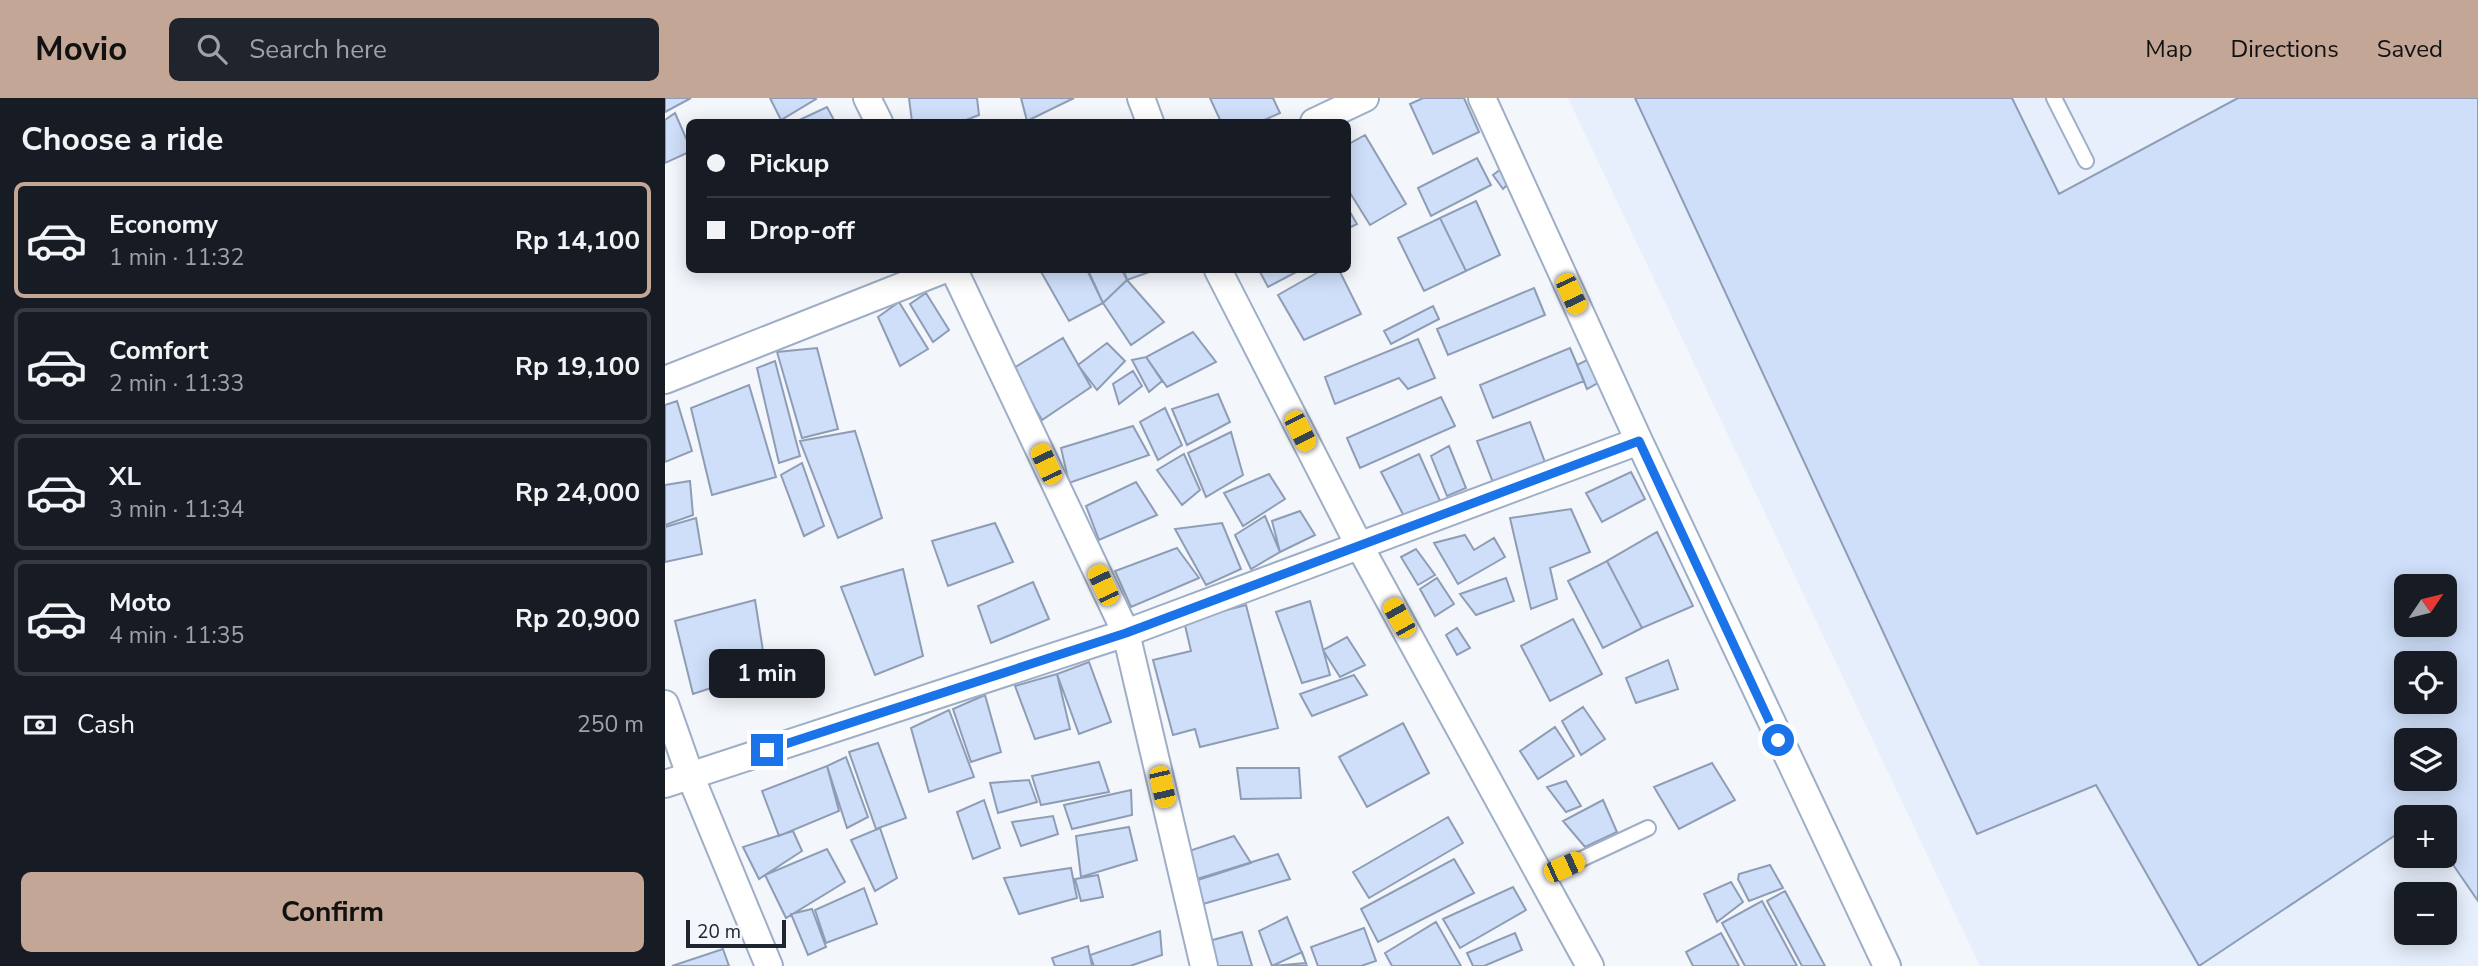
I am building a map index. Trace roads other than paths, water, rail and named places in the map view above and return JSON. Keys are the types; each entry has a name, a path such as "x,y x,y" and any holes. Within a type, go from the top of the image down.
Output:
{"street":[{"path":"867,98 878,119"},
{"path":"1140,98 1149,119"},
{"path":"1320,119 1365,98"},
{"path":"1482,98 1639,441 1887,966"},
{"path":"665,380 935,273"},
{"path":"955,273 1126,633 1203,966"},
{"path":"1219,273 1360,547 1590,966"},
{"path":"665,784 1126,633 1639,441"},
{"path":"665,704 690,775 769,966"}],"lane":[{"path":"2054,98 2086,161"},
{"path":"1543,877 1648,828"}]}
